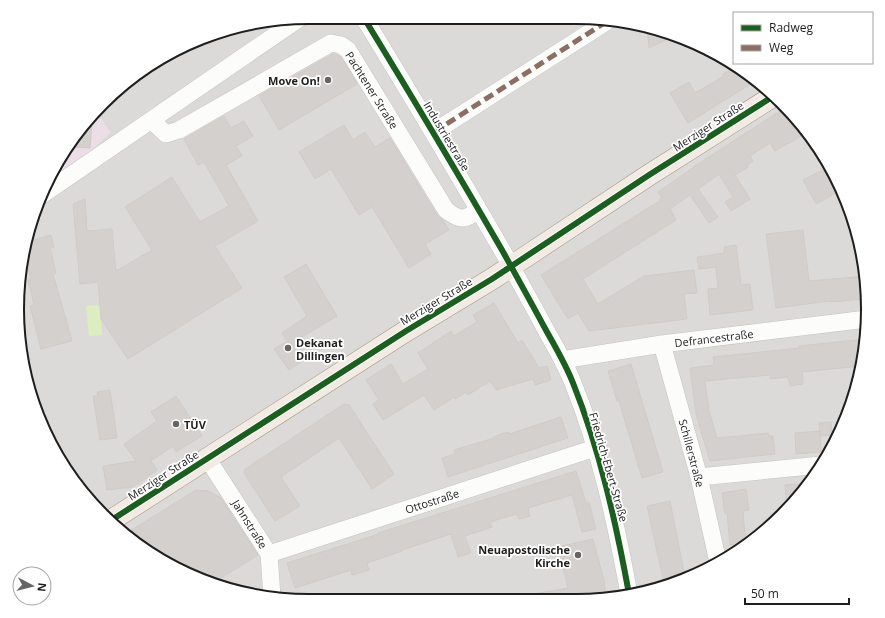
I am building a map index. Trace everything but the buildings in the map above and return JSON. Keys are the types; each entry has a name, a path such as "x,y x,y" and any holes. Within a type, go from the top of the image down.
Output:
{"main road":[{"name":"Merziger Straße","path":"115,518 511,266 769,99"}],"street":[{"name":"Industriestraße","path":"368,24 434,132 511,266"},
{"path":"50,189 290,25"},
{"path":"434,132 601,25"},
{"name":"Pachtener Straße","path":"151,120 166,134 179,130 331,43 341,45 348,50 446,210 456,218 465,218 480,211"},
{"name":"Friedrich-Ebert-Straße","path":"511,266 562,360 575,388 595,448 611,508 628,590"},
{"name":"Defrancestraße","path":"562,360 662,344 860,320"},
{"name":"Schillerstraße","path":"662,344 699,477 717,557"},
{"name":"Ottostraße","path":"269,554 595,448"},
{"name":"Jahnstraße","path":"207,458 269,554 272,592"},
{"path":"699,477 814,466"}],"shaded area":[{"path":"309,24 576,24 613,26 632,29 668,39 702,53 719,62 749,83 778,107 813,151 832,183 846,217 856,253 859,272 861,309 859,346 856,365 846,401 832,435 823,452 802,482 778,511 749,535 718,556 702,565 668,579 632,589 613,592 576,594 309,594 272,592 253,589 217,579 183,565 166,556 136,535 107,511 83,482 62,452 53,435 39,401 29,365 26,346 24,309 26,272 29,253 39,217 52,185 110,133 99,117 121,95 151,72 183,53 217,39 253,29 272,26"},
{"path":"492,24 553,24 489,66 477,33"},
{"path":"258,28 127,117 115,100 151,72 183,53 217,39"},
{"path":"592,97 622,137 544,188 541,129"},
{"path":"99,116 111,132 87,155 57,175 72,151"},
{"path":"160,159 171,177 124,207 149,249 117,268 111,189 121,187"},
{"path":"333,178 406,296 350,319 279,209"},
{"path":"262,280 278,306 249,324 284,377 205,433 179,390 118,426 109,364 129,366 197,325"},
{"path":"102,336 105,360 93,362 90,338"},
{"path":"105,367 108,390 98,391 95,368"},
{"path":"258,561 259,590 226,582"}],"green space":[{"path":"100,305 102,335 89,336 86,306"}],"marked path":[{"path":"434,132 601,25"}],"cycle path":[{"path":"368,24 502,250 557,350 573,383 583,408 599,460 619,540 628,590"},
{"path":"115,518 406,331 492,279 649,175 769,99"}],"place":[{"name":"Move On!","path":"328,80"},
{"name":"Dekanat Dillingen","path":"288,348"},
{"name":"TÜV","path":"176,424"},
{"name":"Neuapostolische Kirche","path":"578,555"}]}
